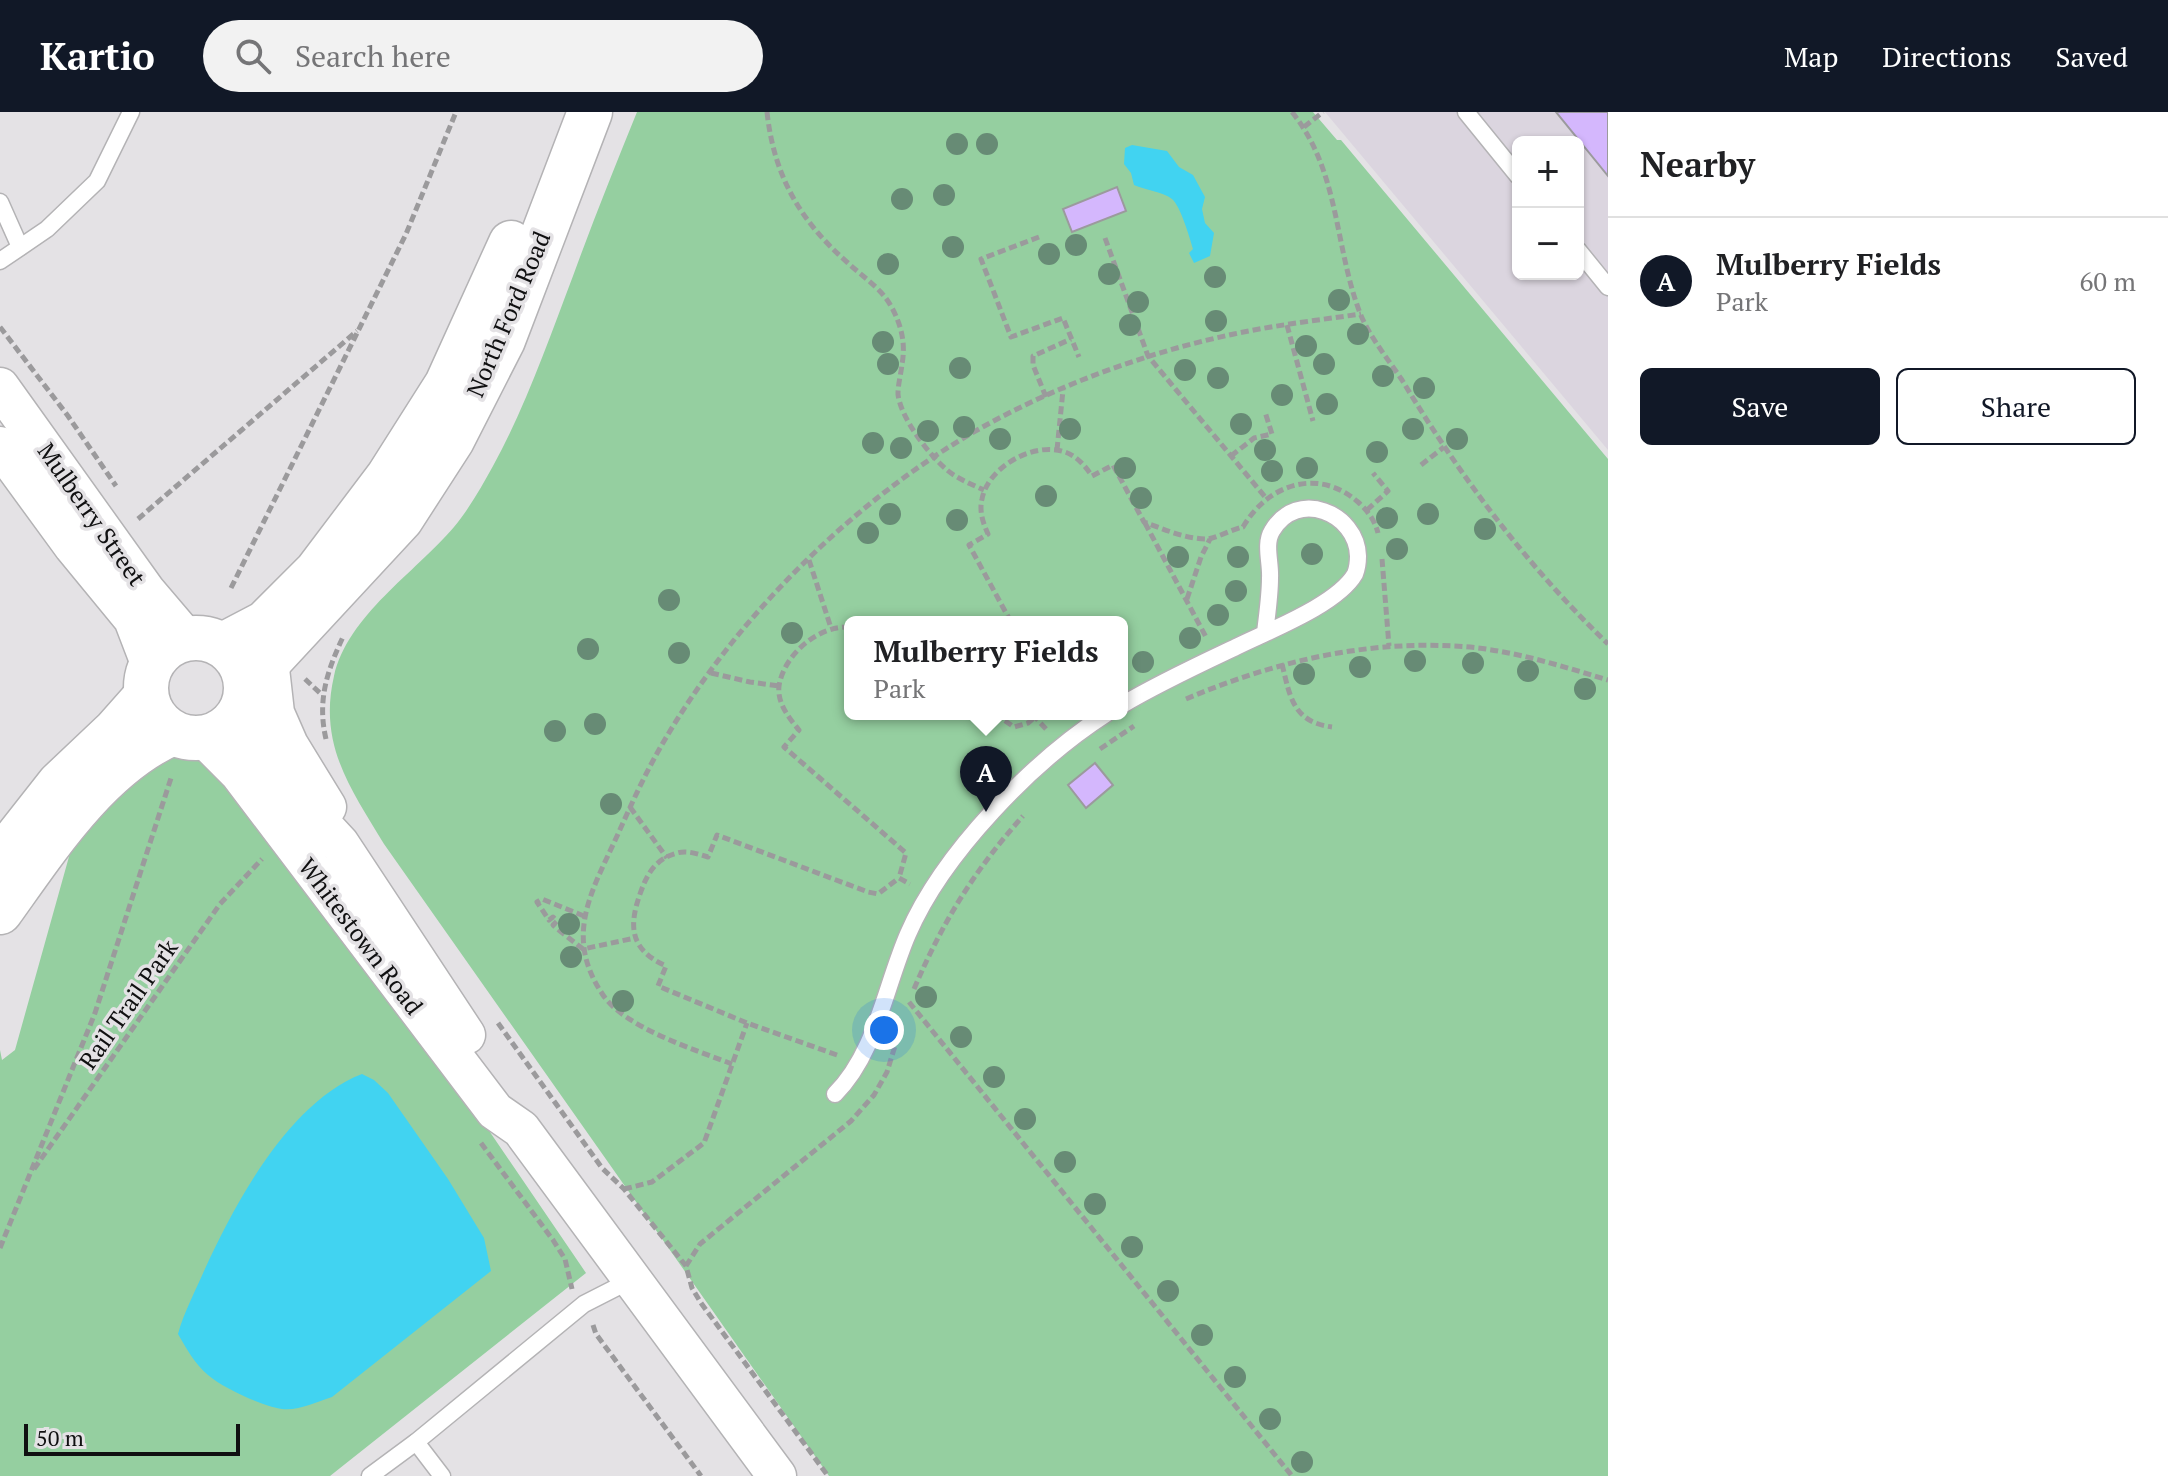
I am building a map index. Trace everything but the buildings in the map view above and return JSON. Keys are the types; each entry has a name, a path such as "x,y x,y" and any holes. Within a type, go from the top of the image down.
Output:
{"main road":[{"name":"North Ford Road","path":"205,642 265,623 317,571 388,477 447,384 567,112"},
{"name":"North Ford Road","path":"252,686 401,519 452,440 503,340 590,112"},
{"path":"0,859 59,784 120,726 149,681 160,653 172,644 205,642 235,656 252,686 231,724 219,733 183,747 155,740 116,768 48,845 0,912"},
{"path":"149,681 151,711 183,747"}],"street":[{"name":"Mulberry Street","path":"0,387 146,591 205,642"},
{"name":"Mulberry Street","path":"0,446 73,546 133,619 149,681"},
{"name":"Whitestown Road","path":"252,686 275,713 289,745 330,811 340,844"},
{"name":"Whitestown Road","path":"252,686 267,765 340,844 460,1027 511,1095 521,1129"},
{"name":"Whitestown Road","path":"183,747 239,773 495,1111 521,1129 777,1476"}],"lane":[{"path":"0,261 47,229 97,181 131,112"},
{"path":"1466,112 1512,169"},
{"path":"0,202 20,247"},
{"path":"1584,257 1608,287"},
{"path":"1128,702 1290,623 1324,602 1355,574 1357,542 1351,530 1328,511 1315,508 1299,510 1287,515 1271,532 1265,633"},
{"path":"835,1094 860,1063 909,931 964,845 1059,746 1097,720"},
{"path":"370,1476 584,1304 633,1279"},
{"path":"416,1442 442,1476"}],"path":[{"path":"231,588 406,234 456,112"},
{"path":"767,112 781,177 800,211 847,263 889,301 898,320 903,338 898,395 907,418 934,457 963,481 984,490"},
{"path":"1292,112 1304,127 1332,192 1341,242 1361,314 1444,447 1489,512 1536,569 1608,644"},
{"path":"1304,127 1323,112"},
{"path":"1039,237 981,259 1011,337 1063,318 1079,357"},
{"path":"1105,238 1148,356 1266,498"},
{"path":"732,1064 669,1040 620,1011 605,998 583,949 584,916 630,807 661,746 754,617 809,560 875,500 973,433 1046,397 1148,356 1234,334 1361,314"},
{"path":"1287,325 1313,421"},
{"path":"0,327 68,416 120,493"},
{"path":"146,531 138,519 361,327"},
{"path":"1046,397 1033,365 1033,356 1071,339"},
{"path":"1057,450 1063,390"},
{"path":"1231,456 1254,438 1272,434 1265,412"},
{"path":"1421,465 1444,447"},
{"path":"1008,616 969,545 988,534 981,512 984,490 992,476 1022,456 1038,450 1057,450 1073,456 1092,476 1113,465 1206,637"},
{"path":"1367,510 1388,491 1373,473"},
{"path":"1144,522 1172,532 1210,539 1226,530 1243,527 1266,498 1296,485 1315,483 1331,486 1349,495 1367,510 1377,528 1379,540"},
{"path":"1187,600 1210,539"},
{"path":"1382,552 1389,646"},
{"path":"809,560 831,628"},
{"path":"837,1055 747,1023 658,986 666,966 644,952 635,938 632,916 652,868 679,852 708,857 717,835 868,892 878,894 899,878 906,853 784,747 799,730 783,708 779,686 786,667 803,646 818,634 831,628 844,627"},
{"path":"1183,700 1225,682 1282,664 1389,646 1455,646 1493,651 1530,657 1608,680"},
{"path":"1282,664 1298,712 1308,721 1332,727"},
{"path":"711,673 779,686"},
{"path":"1094,753 1146,719"},
{"path":"1004,720 1014,727 1028,720"},
{"path":"1039,720 1046,729"},
{"path":"0,1248 95,1013 183,747"},
{"path":"905,1014 929,955 970,881 1033,805"},
{"path":"630,807 667,858"},
{"name":"Rail Trail Park","path":"27,1179 220,904 266,855"},
{"path":"899,878 911,885"},
{"path":"584,916 542,899 537,902 549,920 553,917 557,921 553,925 583,949 635,938"},
{"path":"909,1002 1292,1476"},
{"path":"747,1023 704,1143 652,1182 624,1189 686,1266 692,1288 701,1303 828,1476"},
{"path":"686,1266 700,1244 851,1121 887,1072 901,1026"},
{"path":"476,1137 565,1259 571,1288 584,1304 596,1334 701,1476"}],"shaded area":[{"path":"1325,112 1608,112 1608,450"}],"green space":[{"path":"637,112 1313,112 1337,140 1341,140 1608,459 1608,1476 829,1476 384,844 349,785 334,745 330,724 334,676 353,633 454,527 489,474 536,372"},
{"path":"168,751 192,756 217,769 479,1116 586,1273 330,1476 0,1476 0,1050 2,1060 15,1050 77,828"}],"water":[{"path":"1132,145 1167,151 1179,167 1193,175 1205,197 1202,209 1205,223 1214,233 1210,256 1194,263 1189,253 1193,249 1190,237 1175,202 1134,185 1131,173 1124,164 1125,148"},
{"path":"362,1074 388,1093 448,1179 484,1238 491,1271 332,1397 294,1409 274,1407 233,1391 208,1375 178,1334 217,1244 267,1158 311,1107"}],"place":[{"name":"Mulberry Fields","path":"986,812"}]}
